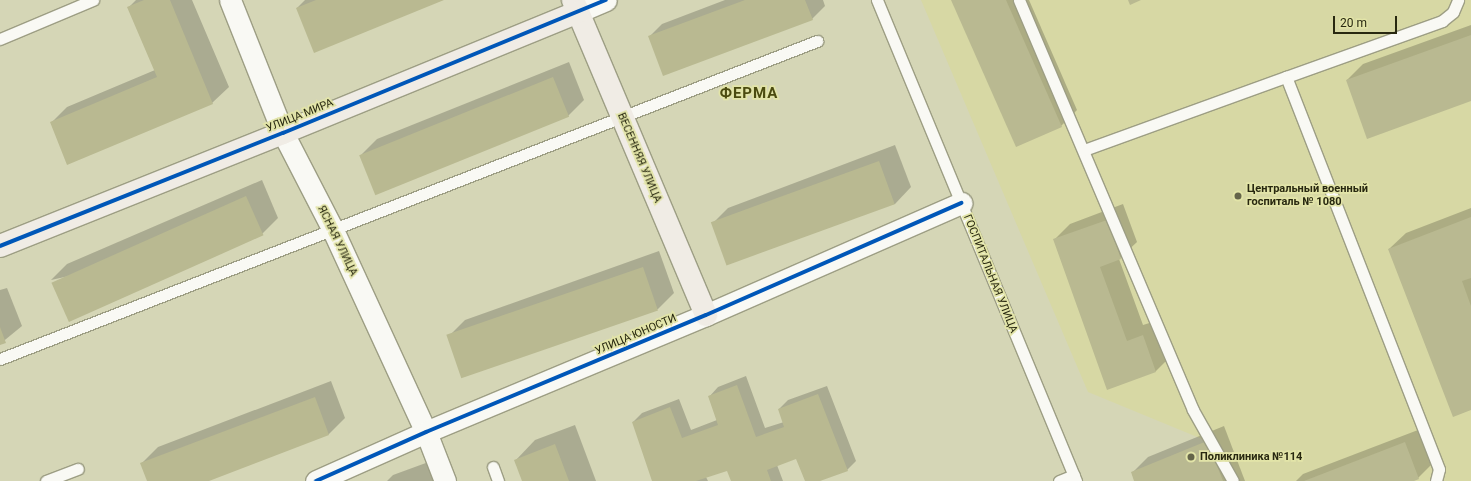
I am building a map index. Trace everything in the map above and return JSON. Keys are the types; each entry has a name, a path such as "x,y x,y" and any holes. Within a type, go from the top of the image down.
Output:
{"street":[{"name":"ЯСНАЯ УЛИЦА","path":"230,0 283,133 332,228 426,432 445,481"},
{"name":"УЛИЦА МИРА","path":"0,246 283,133 575,6 606,0"},
{"name":"ВЕСЕННЯЯ УЛИЦА","path":"575,6 706,315"},
{"name":"УЛИЦА ЮНОСТИ","path":"325,479 426,432 706,315 961,203"}],"lane":[{"path":"0,38 93,0"},
{"name":"ГОСПИТАЛЬНАЯ УЛИЦА","path":"877,0 1075,478"},
{"path":"1019,0 1084,150 1193,410 1233,481"},
{"path":"1084,150 1442,21 1453,12 1458,0"},
{"path":"0,359 332,228 817,41"},
{"path":"1286,77 1439,469 1436,481"},
{"path":"493,467 498,481"},
{"path":"46,481 78,469"},
{"path":"1059,481 1075,478"}],"shaded area":[{"name":"Центральный военный госпиталь № 1080","path":"921,0 1471,0 1471,481 1223,481 1207,441 1088,392"}],"building":[{"path":"144,0 170,0 213,104 67,165 50,122 157,77 127,7"},
{"path":"316,0 444,0 314,53 296,8"},
{"path":"745,0 805,0 813,20 663,76 648,36"},
{"path":"951,0 1006,0 1062,127 1016,147"},
{"path":"1128,0 1141,0 1130,5"},
{"path":"1471,35 1471,101 1367,139 1346,80"},
{"path":"553,77 569,117 375,195 359,155"},
{"path":"879,161 895,204 727,265 711,222"},
{"path":"246,196 263,235 69,322 51,283"},
{"path":"1471,217 1471,278 1462,281 1471,306 1471,410 1453,417 1388,249"},
{"path":"1107,220 1121,259 1100,267 1127,341 1143,335 1156,372 1107,390 1053,239"},
{"path":"643,267 658,310 461,378 446,335"},
{"path":"0,327 6,343 0,345"},
{"path":"737,385 756,437 784,427 778,409 818,394 848,471 820,481 805,481 796,459 767,470 771,481 731,481 727,471 696,481 652,481 632,422 670,407 682,438 718,425 708,396"},
{"path":"315,397 329,435 209,481 147,481 140,463"},
{"name":"Поликлиника №114","path":"1207,441 1223,481 1134,481 1131,472"},
{"path":"1405,442 1419,479 1414,481 1304,481"},
{"path":"555,444 569,481 522,481 514,460"}],"cycle path":[{"path":"0,246 283,133 606,0"},
{"path":"316,481 426,432 706,315 961,203"}],"place":[{"name":"Центральный военный госпиталь № 1080","path":"1238,196"},
{"name":"Поликлиника №114","path":"1191,457"}],"district":[{"name":"ФЕРМА","path":"749,94"}]}
